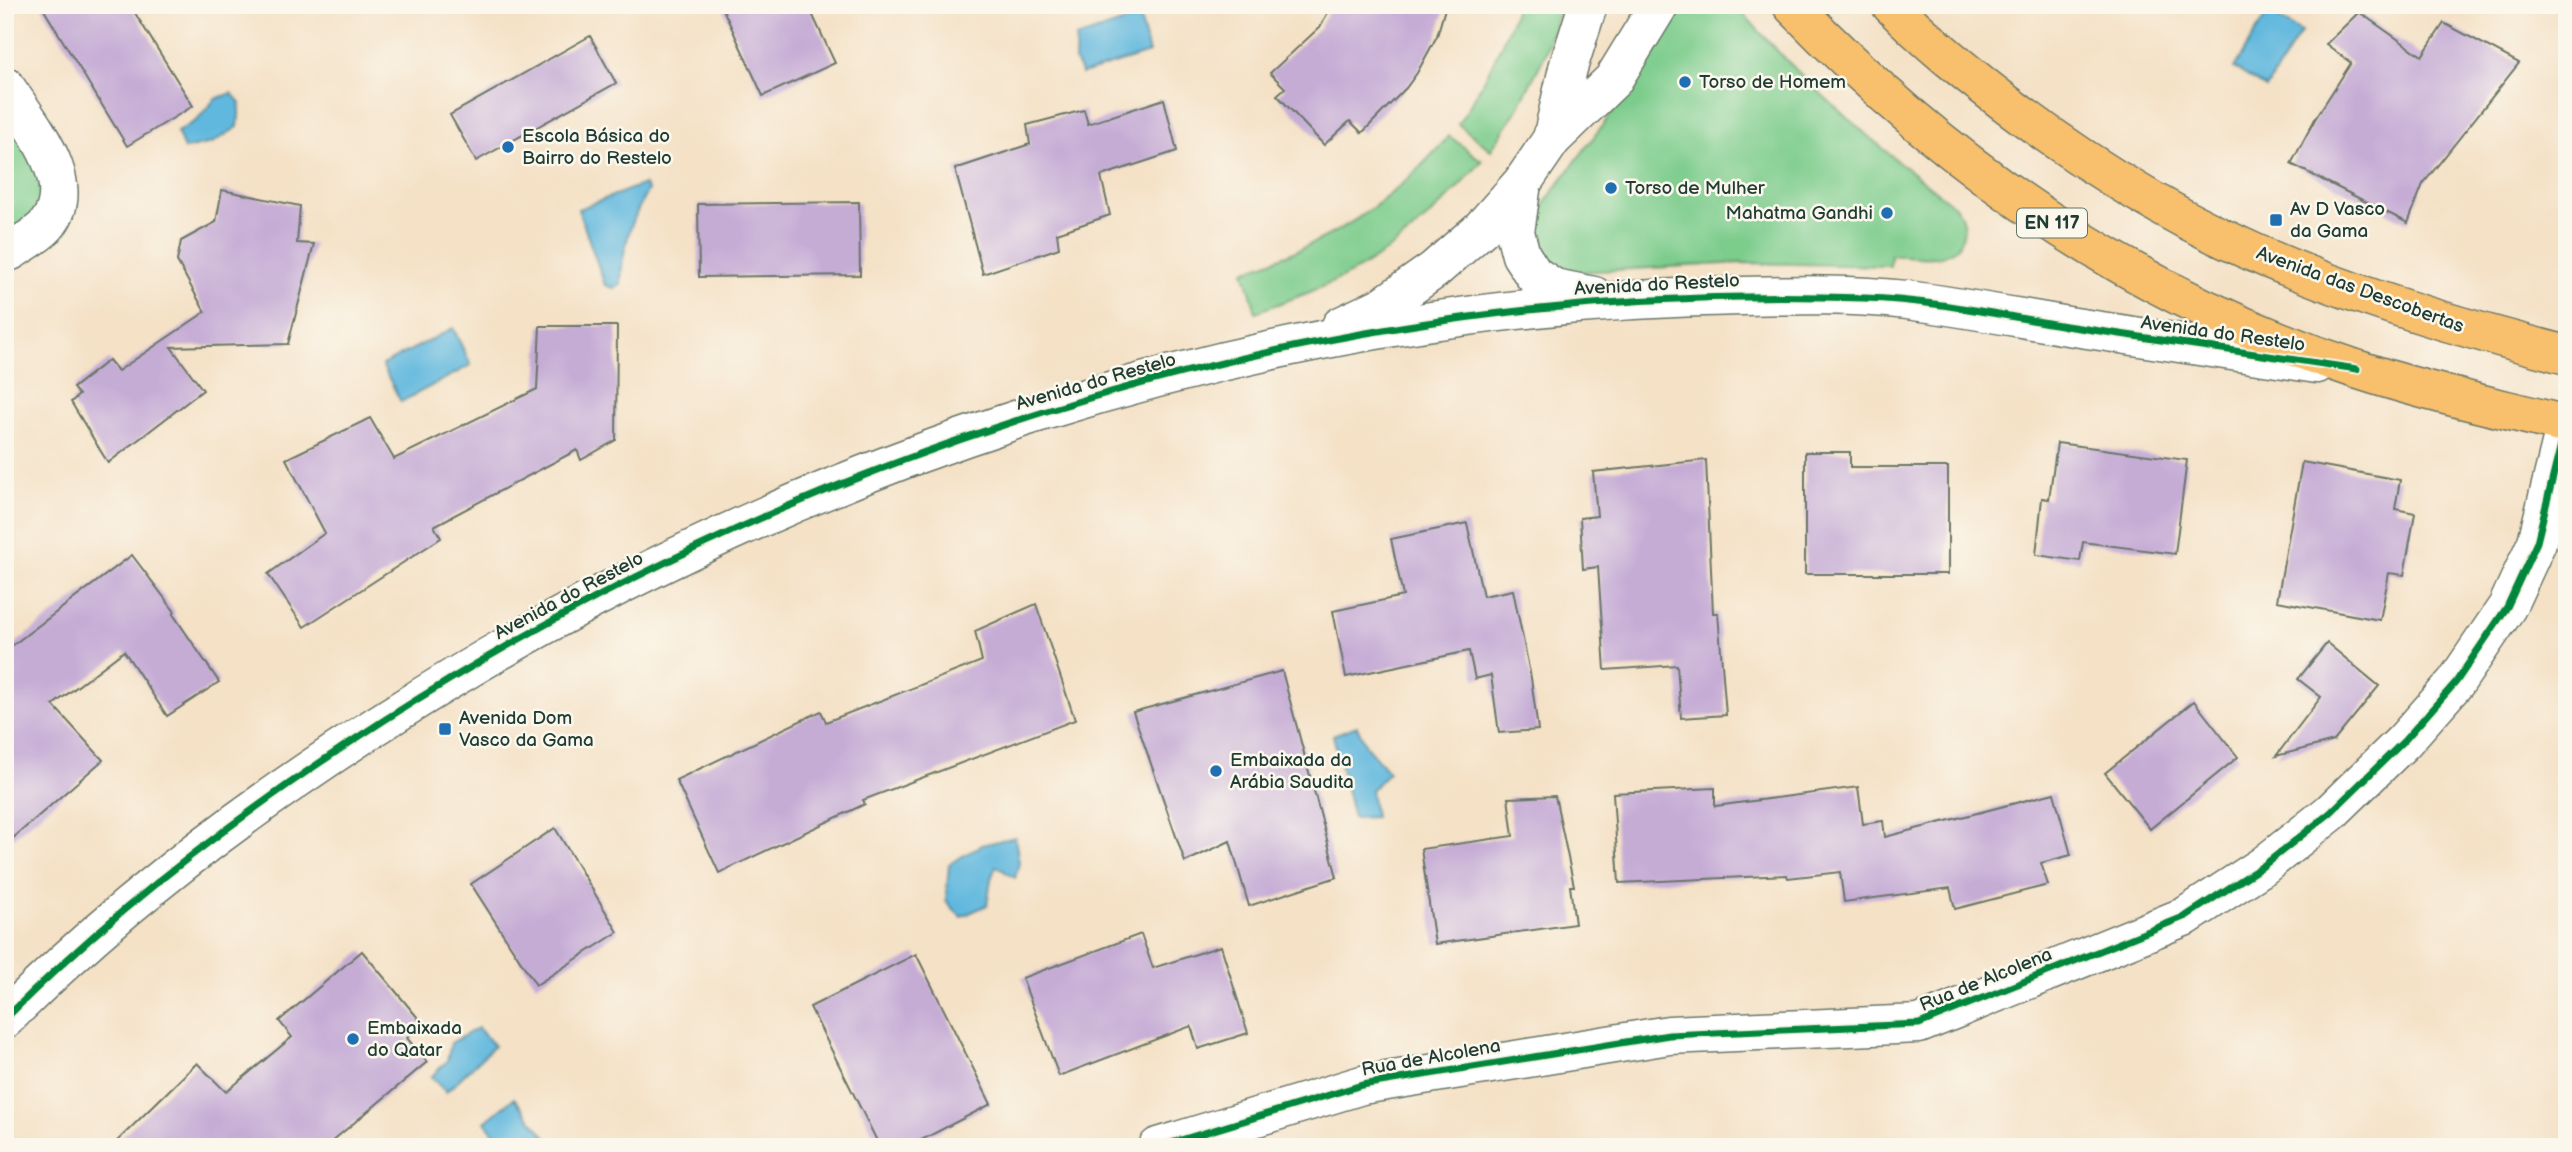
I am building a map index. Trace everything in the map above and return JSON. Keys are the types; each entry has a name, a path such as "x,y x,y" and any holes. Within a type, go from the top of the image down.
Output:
{"main road":[{"name":"EN 117","path":"1792,5 1846,61 1921,128 2000,189 2084,244 2184,298 2263,334 2357,369 2566,424"},
{"name":"Avenida das Descobertas","path":"1891,5 1966,73 2042,131 2121,183 2205,229 2291,269 2380,302 2470,330 2567,355"}],"street":[{"name":"Avenida do Restelo","path":"1552,138 1568,68 1588,5"},
{"name":"Avenida do Restelo","path":"10,1004 124,909 236,822 330,755 425,695 564,614 663,563 768,515 898,462 1068,405 1266,352 1326,333 1382,306 1434,270 1481,229 1522,183 1552,138 1613,80 1659,5"},
{"path":"5,86 54,161 60,197 47,225 11,251 5,251"},
{"name":"Avenida do Restelo","path":"1522,183 1515,232 1521,255 1534,275 1554,288 1622,301"},
{"name":"Avenida do Restelo","path":"1266,352 1411,325 1503,312 1622,301 1742,296 1903,299 2155,340 2357,369"},
{"name":"Rua de Alcolena","path":"1158,1147 1362,1085 1669,1035 1919,1024 2186,916 2263,866 2330,813 2404,741 2456,682 2507,607 2537,542 2566,424"}],"green space":[{"path":"1517,5 1561,5 1544,57 1518,108 1491,150 1458,124 1491,66"},
{"path":"1696,5 1736,5 1786,60 1840,112 1955,206 1963,225 1962,238 1957,247 1941,256 1891,255 1890,266 1742,263 1578,272 1565,268 1545,255 1537,236 1537,226 1546,201 1631,87 1681,10 1690,15"},
{"path":"5,86 60,197 5,251"},
{"path":"1449,136 1482,161 1426,219 1378,257 1348,275 1256,312 1244,271 1305,247 1357,219 1403,183"}],"water":[{"path":"2268,12 2301,32 2266,88 2234,68"},
{"path":"1140,17 1149,53 1082,74 1075,61 1076,38"},
{"path":"232,93 240,103 238,127 212,143 184,149 177,132 197,120 215,99"},
{"path":"644,184 648,190 628,235 621,285 613,288 605,285 578,209"},
{"path":"453,328 471,365 401,402 382,365"},
{"path":"1357,726 1366,746 1389,772 1371,790 1375,817 1353,818 1333,735"},
{"path":"1015,837 1019,863 1015,878 996,866 987,905 961,917 946,901 949,864 982,845"},
{"path":"478,1028 494,1046 446,1092 431,1077 447,1061 451,1043"},
{"path":"514,1098 554,1147 505,1147 485,1122"}],"building":[{"path":"41,5 130,5 193,106 127,146"},
{"path":"721,5 808,5 835,63 763,96"},
{"path":"1332,5 1446,5 1437,36 1406,88 1362,133 1350,121 1324,145 1277,95 1285,88 1270,73 1320,27"},
{"path":"2359,12 2422,56 2444,23 2519,63 2423,184 2408,223 2291,164 2315,119 2351,63 2326,44"},
{"path":"590,36 616,83 476,161 450,115"},
{"path":"1164,99 1177,151 1101,176 1110,215 1057,233 1059,248 983,274 955,169 1030,144 1027,125 1084,110 1088,124"},
{"path":"222,190 300,206 297,243 314,244 288,344 171,347 203,390 108,463 71,402 79,395 73,388 109,360 118,371 205,312 177,261 181,241 216,222"},
{"path":"859,202 860,275 699,277 698,204"},
{"path":"540,326 617,326 616,440 581,460 577,450 434,526 441,538 304,627 268,574 325,533 286,459 370,418 394,459 537,389"},
{"path":"2057,443 2187,460 2175,554 2083,542 2080,561 2036,555 2042,498 2049,499"},
{"path":"1805,452 1850,452 1850,467 1948,467 1948,574 1805,574"},
{"path":"1706,460 1713,613 1718,613 1726,715 1681,718 1677,665 1605,670 1598,567 1583,569 1580,518 1597,516 1593,472"},
{"path":"2302,462 2400,480 2395,509 2415,513 2404,575 2389,573 2380,620 2277,601"},
{"path":"1467,523 1483,596 1513,590 1531,678 1538,730 1499,733 1491,675 1475,679 1469,651 1346,677 1333,611 1403,596 1391,539"},
{"path":"132,555 175,612 173,614 219,682 167,716 124,651 53,705 103,760 5,845 5,651"},
{"path":"1036,604 1075,720 863,800 865,804 719,873 676,780 821,711 826,722 982,661 975,631"},
{"path":"2327,643 2379,686 2334,741 2276,756 2321,697 2298,679"},
{"path":"1282,671 1337,877 1249,906 1230,841 1185,862 1133,712"},
{"path":"2194,701 2238,757 2150,829 2105,773"},
{"path":"1858,787 1863,824 1883,821 1885,837 2054,793 2071,855 2041,863 2048,885 1955,909 1950,888 1844,902 1840,872 1788,878 1787,875 1619,883 1613,793 1715,788 1715,806"},
{"path":"1555,796 1574,886 1570,886 1575,924 1435,944 1421,849 1513,836 1508,798"},
{"path":"555,828 618,932 536,985 471,884"},
{"path":"1141,934 1153,968 1221,946 1248,1033 1198,1049 1191,1026 1059,1076 1022,978"},
{"path":"362,951 423,1024 407,1038 427,1062 325,1147 111,1147 197,1063 226,1092 292,1037 279,1021"},
{"path":"916,954 991,1104 908,1147 880,1147 810,1007"}],"cycle path":[{"path":"5,1019 140,896 285,786 386,719 554,620 728,533 909,458 1094,397 1283,349 1475,317 1669,299 1864,298 1915,302 2357,369"},
{"path":"1158,1147 1362,1085 1669,1035 1919,1024 2186,916 2263,866 2330,813 2404,741 2456,682 2507,607 2537,542 2566,424"}],"place":[{"name":"Torso de Homem","path":"1685,82"},
{"name":"Escola Básica do Bairro do Restelo","path":"508,147"},
{"name":"Torso de Mulher","path":"1611,188"},
{"name":"Mahatma Gandhi","path":"1887,213"},
{"name":"Av D Vasco da Gama","path":"2276,220"},
{"name":"Avenida Dom Vasco da Gama","path":"445,729"},
{"name":"Embaixada da Arábia Saudita","path":"1216,771"},
{"name":"Embaixada do Qatar","path":"353,1039"}]}
